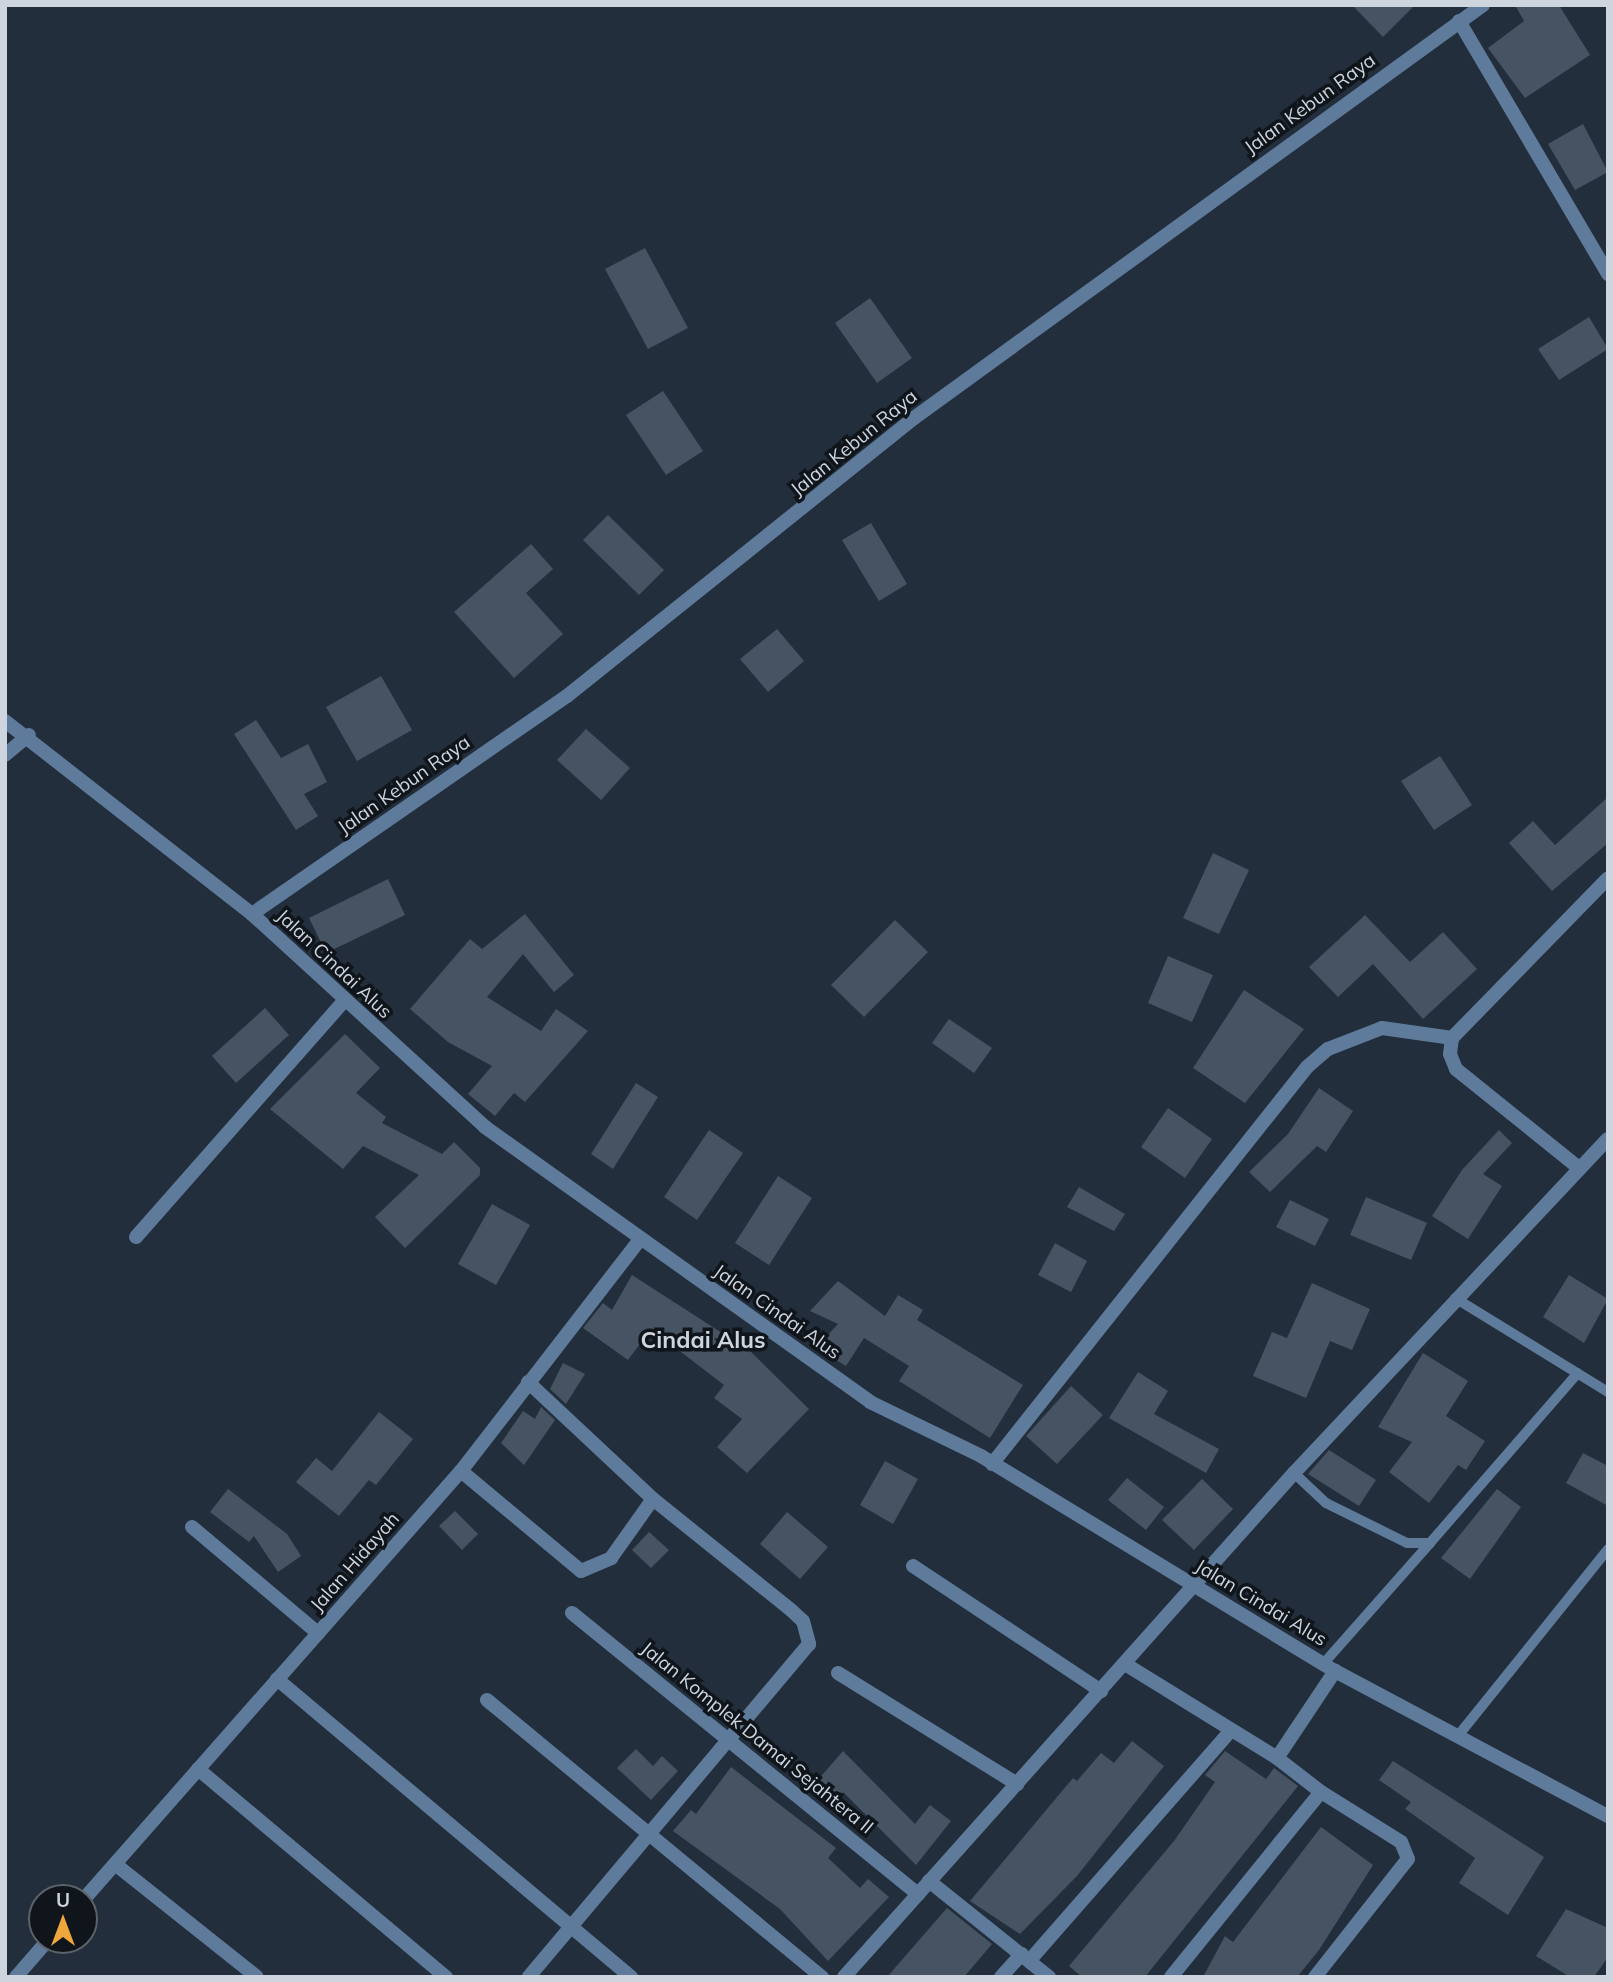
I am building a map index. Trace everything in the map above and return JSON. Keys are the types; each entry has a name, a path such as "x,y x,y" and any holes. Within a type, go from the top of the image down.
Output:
{"street":[{"name":"Jalan Kebun Raya","path":"252,914 567,696 914,418 1483,5"},
{"path":"1460,21 1608,274"},
{"name":"Jalan Cindai Alus","path":"5,721 29,735 252,914 343,1002 485,1127 870,1402 992,1464 1330,1667 1608,1816"},
{"path":"5,755 29,735"},
{"path":"1452,1038 1608,878"},
{"path":"136,1237 343,1002"},
{"path":"992,1464 1307,1067 1328,1049 1382,1028 1452,1038"},
{"path":"1452,1038 1456,1069 1579,1168"},
{"path":"844,1977 1294,1474 1455,1298 1608,1139"},
{"name":"Jalan Hidayah","path":"98,1884 461,1471 640,1239"},
{"path":"528,1382 653,1499 791,1610 809,1635 806,1654 529,1977"},
{"path":"461,1471 581,1571 611,1558 653,1499"},
{"path":"192,1527 318,1633"},
{"path":"913,1566 1101,1691"},
{"name":"Jalan Komplek Damai Sejahtera II","path":"572,1613 919,1894"},
{"path":"1125,1664 1277,1758 1321,1792 1401,1842 1408,1859 1315,1977"},
{"path":"1277,1758 1330,1667"},
{"path":"838,1673 1017,1784"},
{"path":"277,1679 631,1977"},
{"path":"487,1700 822,1977"},
{"path":"1000,1977 1026,1957 1231,1730"},
{"path":"198,1769 446,1977"},
{"path":"1171,1977 1321,1792"},
{"path":"116,1864 257,1977"},
{"path":"929,1881 1049,1977"},
{"path":"16,1977 36,1954"}],"lane":[{"path":"1455,1298 1608,1392"},
{"path":"1330,1667 1430,1544 1578,1373"},
{"path":"1294,1474 1326,1503 1407,1543 1430,1544"},
{"path":"1457,1737 1608,1549"}],"building":[{"path":"1352,5 1415,5 1383,37"},
{"path":"1515,5 1559,5 1590,55 1525,98 1488,48 1524,21"},
{"path":"1583,124 1608,172 1575,190 1548,144"},
{"path":"645,248 688,328 648,349 605,269"},
{"path":"870,298 912,358 877,383 835,323"},
{"path":"1589,317 1608,349 1559,380 1538,349"},
{"path":"663,391 703,451 666,475 626,415"},
{"path":"608,515 664,570 639,595 583,540"},
{"path":"871,523 907,584 879,601 842,540"},
{"path":"531,544 553,569 526,593 563,634 514,678 454,612"},
{"path":"777,629 804,661 768,692 740,659"},
{"path":"381,676 412,730 357,761 326,707"},
{"path":"256,720 281,758 308,744 327,782 304,794 318,816 296,830 234,734"},
{"path":"586,729 630,768 601,800 557,760"},
{"path":"1440,756 1472,805 1434,830 1401,781"},
{"path":"1608,797 1608,843 1552,891 1509,843 1533,821 1555,845"},
{"path":"1213,853 1249,870 1219,934 1183,918"},
{"path":"388,879 405,915 326,953 309,918"},
{"path":"525,914 574,975 554,992 523,954 487,997 541,1031 556,1009 588,1031 525,1102 514,1093 495,1116 468,1094 492,1066 448,1042 410,1009 470,939 482,949"},
{"path":"1365,915 1410,962 1443,932 1477,969 1423,1019 1373,964 1338,997 1309,967"},
{"path":"895,920 928,952 864,1017 831,985"},
{"path":"1168,956 1213,975 1192,1022 1148,1003"},
{"path":"1244,990 1304,1029 1245,1103 1193,1068"},
{"path":"265,1008 289,1035 236,1083 212,1056"},
{"path":"949,1019 992,1048 974,1073 932,1043"},
{"path":"345,1034 380,1068 356,1093 386,1117 382,1123 442,1154 454,1142 480,1168 480,1175 405,1248 375,1217 419,1175 363,1146 343,1169 270,1109"},
{"path":"636,1083 658,1097 613,1169 591,1154"},
{"path":"1319,1088 1353,1111 1326,1152 1317,1146 1270,1192 1249,1172 1288,1134"},
{"path":"1168,1108 1212,1139 1185,1178 1141,1147"},
{"path":"709,1130 743,1153 697,1220 664,1197"},
{"path":"1499,1130 1512,1143 1483,1174 1502,1186 1468,1239 1432,1216 1462,1170"},
{"path":"778,1176 812,1198 769,1265 735,1243"},
{"path":"1079,1187 1125,1214 1114,1231 1067,1207"},
{"path":"1366,1197 1427,1223 1411,1260 1350,1235"},
{"path":"1290,1200 1329,1219 1315,1246 1276,1227"},
{"path":"492,1204 530,1225 496,1285 458,1264"},
{"path":"1055,1243 1087,1261 1071,1292 1038,1275"},
{"path":"632,1275 750,1351 809,1409 747,1473 717,1447 742,1419 714,1398 724,1385 651,1329 628,1360 583,1328 603,1303 612,1310"},
{"path":"1569,1275 1608,1299 1584,1343 1543,1317"},
{"path":"838,1281 885,1316 898,1295 923,1310 917,1320 1023,1385 990,1438 899,1381 909,1366 864,1338 846,1366 816,1348 838,1324 810,1311"},
{"path":"1312,1283 1370,1309 1352,1350 1330,1341 1306,1398 1253,1376 1272,1332 1287,1338"},
{"path":"1423,1353 1468,1381 1446,1416 1485,1441 1466,1470 1458,1465 1429,1503 1389,1472 1412,1442 1378,1427"},
{"path":"563,1363 585,1374 566,1404 550,1389"},
{"path":"1138,1372 1168,1391 1154,1414 1219,1449 1206,1473 1109,1418"},
{"path":"1071,1386 1103,1415 1057,1464 1026,1436"},
{"path":"541,1407 555,1420 524,1465 501,1443 523,1411 535,1419"},
{"path":"379,1412 413,1439 376,1485 369,1480 339,1516 296,1482 316,1458 332,1471"},
{"path":"1329,1450 1376,1480 1359,1506 1308,1474"},
{"path":"1583,1453 1608,1466 1608,1506 1566,1483"},
{"path":"885,1461 918,1479 893,1524 860,1505"},
{"path":"1127,1478 1164,1507 1146,1530 1108,1500"},
{"path":"1202,1479 1233,1509 1194,1550 1162,1520"},
{"path":"228,1489 287,1534 301,1556 278,1572 254,1536 249,1542 210,1512"},
{"path":"1497,1489 1521,1507 1470,1579 1441,1558"},
{"path":"455,1511 478,1534 462,1550 439,1526"},
{"path":"787,1512 828,1547 800,1579 760,1544"},
{"path":"649,1532 669,1550 651,1568 632,1550"},
{"path":"1132,1741 1164,1766 1077,1876 1020,1934 970,1901 1073,1778 1077,1781 1101,1753 1114,1763"},
{"path":"636,1749 653,1766 662,1756 678,1771 651,1800 617,1768"},
{"path":"843,1751 915,1824 930,1805 951,1821 916,1865 843,1792 837,1800 816,1782"},
{"path":"1225,1751 1266,1779 1274,1768 1298,1786 1145,1977 1082,1977 1069,1966 1174,1841 1215,1782 1205,1775"},
{"path":"1393,1761 1544,1857 1508,1915 1459,1883 1475,1858 1405,1809 1411,1802 1379,1780"},
{"path":"731,1767 836,1848 828,1858 860,1888 868,1879 889,1897 828,1961 780,1909 673,1831 691,1810 696,1814"},
{"path":"1321,1827 1373,1865 1319,1950 1297,1977 1203,1977 1225,1936 1233,1942"},
{"path":"947,1908 992,1944 964,1977 887,1977"},
{"path":"1566,1909 1608,1928 1608,1957 1594,1977 1570,1977 1536,1956"}],"district":[{"name":"Cindai Alus","path":"703,1340"}]}
